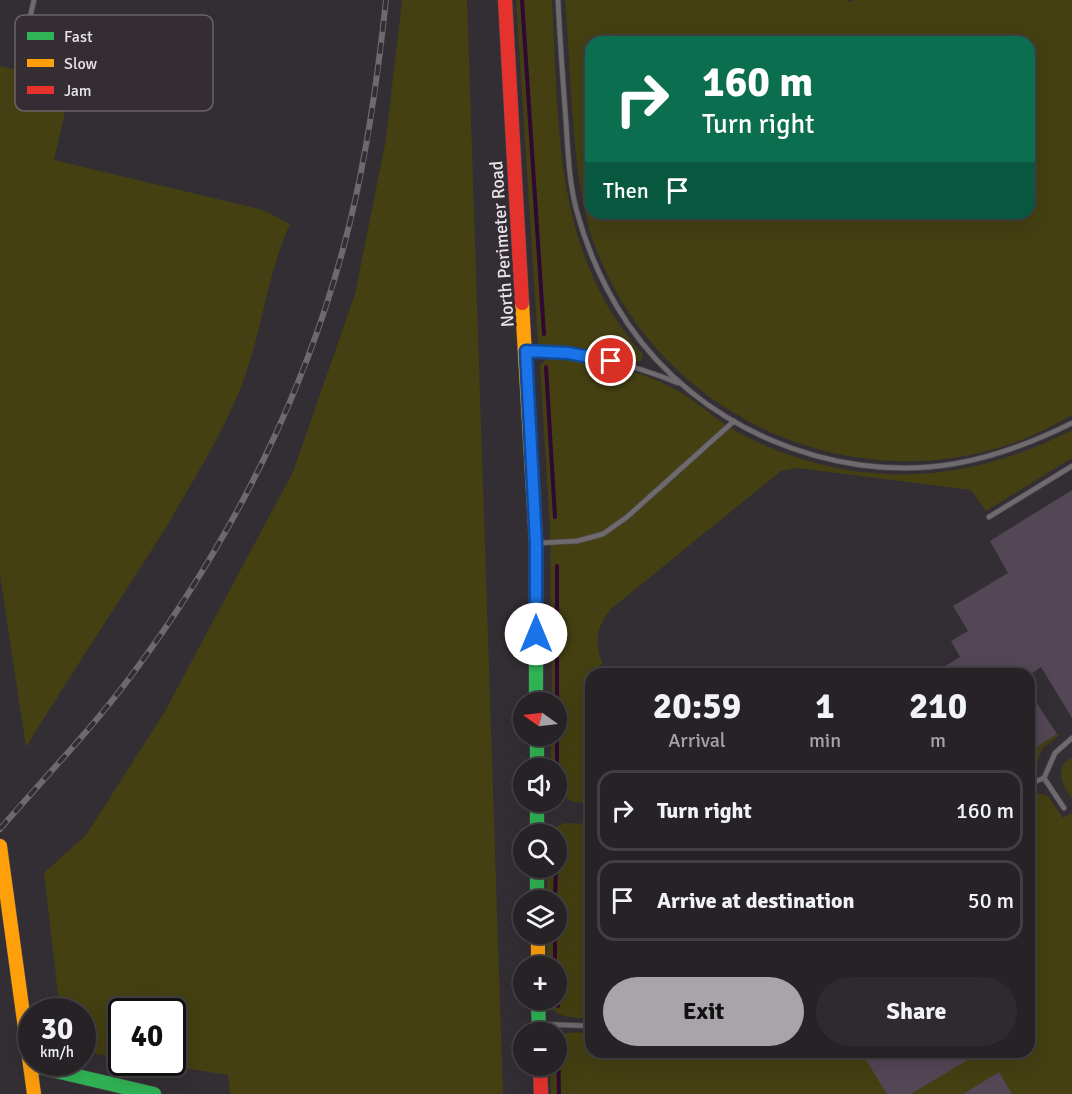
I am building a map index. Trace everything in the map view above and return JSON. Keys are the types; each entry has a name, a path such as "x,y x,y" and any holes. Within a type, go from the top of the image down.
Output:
{"street":[{"name":"North Perimeter Road","path":"505,0 536,543 536,692"},
{"path":"0,846 21,998"},
{"path":"32,1076 34,1094"},
{"path":"77,1076 154,1094"},
{"path":"540,1076 541,1094"}],"lane":[{"path":"31,15 34,0"},
{"path":"558,0 568,158 577,212 598,271 621,313 645,346 683,386"},
{"path":"526,351 595,357 651,372 683,386 734,421 771,440 816,456 850,463 899,467 933,466 974,460 1020,447 1072,423"},
{"path":"536,543 577,541 603,534 627,517 734,421"},
{"path":"989,517 1072,466"},
{"path":"1035,782 1044,778 1055,753 1072,738"},
{"path":"1044,778 1064,808"},
{"path":"567,1027 585,1026"}],"shaded area":[{"path":"402,0 467,0 503,1094 230,1094 228,1075 186,1068 186,998 108,998 108,1056 96,1054 96,998 58,998 44,873 86,835 164,713 293,472 355,294 386,139"},
{"path":"516,0 552,0 560,141 566,187 577,231 592,274 614,316 643,355 641,361 553,348 538,343"},
{"path":"565,0 847,0 850,2 853,0 1072,0 1072,415 1005,446 935,460 865,459 797,443 734,413 678,370 631,316 597,251 587,219 1035,219 1035,36 585,36 585,212 577,163"},
{"path":"0,66 15,69 15,111 65,111 54,160 263,210 290,224 275,266 245,376 221,431 165,529 26,747 0,575"},
{"path":"551,356 613,366 644,375 682,393 741,434 782,452 824,465 865,473 907,474 948,471 990,462 1031,449 1072,430 1072,458 986,511 971,490 798,468 781,471 607,614 600,627 597,641 603,664 597,668 585,668 585,803 573,802 567,799 567,758 551,758 551,746 567,746 567,692 552,692 550,529 540,365"},
{"path":"1057,734 1060,735 1043,748 1035,769 1035,748"},
{"path":"1072,758 1072,799 1063,783 1061,772 1062,767"},
{"path":"1038,793 1048,796 1063,818 1072,813 1072,1094 551,1094 550,1076 567,1076 567,1033 585,1032 585,1058 1035,1058 1035,794"},
{"path":"563,824 585,824 585,1018 564,1016 553,1010 567,1010 567,956 547,956 547,944 567,944 567,890 547,890 547,878 567,878 567,824"}],"building":[{"path":"1072,490 1072,718 1041,667 1035,671 1035,668 942,668 960,657 951,641 968,631 953,606 1008,573 990,541"},
{"path":"1035,700 1057,734 1035,748"},
{"path":"865,1058 971,1058 911,1094 887,1094"},
{"path":"999,1072 1012,1094 963,1094"}],"waterway":[{"path":"522,0 544,334"},
{"path":"546,367 555,517"},
{"path":"557,566 557,758"},
{"path":"555,890 556,878"},
{"path":"555,944 555,956"},
{"path":"559,1076 559,1094"}],"railway":[{"path":"0,829 84,735 131,676 202,571 263,460 290,402 313,343 350,222 372,112 386,0"}],"traffic: fast":[{"path":"536,580 536,692"},
{"path":"537,746 537,758"},
{"path":"537,812 537,824"},
{"path":"537,878 537,890"},
{"path":"538,1010 539,1022"},
{"path":"77,1076 154,1094"}],"traffic: slow":[{"path":"522,303 536,543 536,580"},
{"path":"0,846 34,1094"},
{"path":"538,944 538,956"}],"traffic: jam":[{"path":"505,0 522,303"},
{"path":"540,1076 541,1094"}],"route":[{"path":"536,634 536,543 526,351 568,353 611,361"}]}
